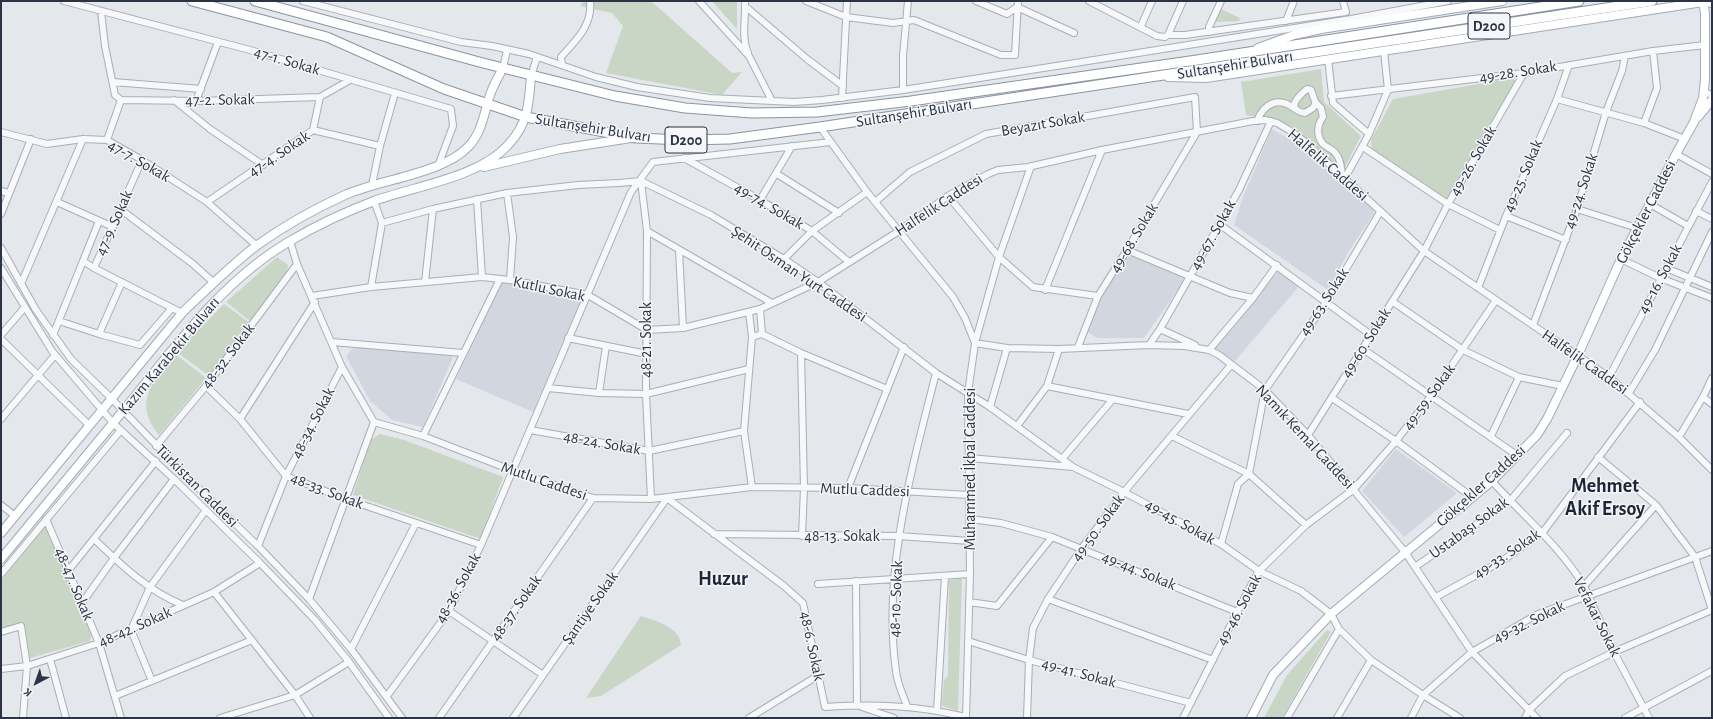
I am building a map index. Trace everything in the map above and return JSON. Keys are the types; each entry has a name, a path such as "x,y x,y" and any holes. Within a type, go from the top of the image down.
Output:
{"highway":[{"name":"Sultanşehir Bulvarı","path":"192,1 327,36 444,89 526,117 636,138 710,140 820,127 1156,77 1327,55 1652,1"},
{"name":"Sultanşehir Bulvarı","path":"255,1 531,76 615,96 685,108 752,113 804,113 911,101 1579,1"}],"main road":[{"name":"Sultanşehir Bulvarı","path":"1245,52 1294,35 1321,29 1502,1"},
{"path":"1327,55 1384,51 1702,1 1712,3"},
{"path":"1694,122 1708,81 1705,45 1705,13 1702,1"},
{"name":"Kazım Karabekir Bulvarı","path":"1,534 182,313 214,283 257,246 302,216 341,197 372,185 438,166 456,157 469,146 480,129 492,90 503,68"},
{"name":"Kazım Karabekir Bulvarı","path":"1,559 171,350 207,309 265,257 333,217 374,201 456,176 471,170 500,153 516,136 526,117 530,100 531,76"},
{"path":"1694,122 1712,100"},
{"name":"Gökçekler Caddesi","path":"1251,718 1273,675 1331,614 1492,481 1537,435 1547,419 1578,355 1637,228 1694,122"},
{"path":"471,170 560,149 636,138"}],"street":[{"name":"47-1. Sokak","path":"64,1 218,42 451,109 452,126 438,166"},
{"name":"Sultanşehir Bulvarı","path":"303,1 461,42 508,50 537,57 596,78 637,88 710,98 772,101 808,101 903,90 1343,20 1448,1"},
{"path":"562,65 561,57 589,21 591,11 590,1"},
{"path":"699,1 749,56"},
{"path":"806,1 846,17 893,23 914,20 1001,55 1015,56 1018,4"},
{"path":"842,98 848,1"},
{"path":"903,90 905,21 908,1"},
{"path":"976,1 1007,14 1018,4"},
{"path":"1089,1 1097,3 1157,36 1165,37 1168,35 1185,35 1210,32 1346,12 1343,1"},
{"path":"1141,26 1152,1"},
{"path":"1168,35 1183,1"},
{"path":"1210,32 1209,27 1221,1"},
{"path":"1286,21 1294,1"},
{"path":"745,4 746,49 772,101"},
{"path":"745,4 807,59 843,86"},
{"path":"1018,4 1074,33"},
{"path":"101,11 105,46 115,95 121,100 107,140"},
{"path":"196,101 218,42"},
{"name":"49-28. Sokak","path":"1331,96 1524,72 1653,51 1705,45"},
{"path":"503,68 508,50"},
{"path":"1344,177 1363,147 1388,90 1384,51"},
{"path":"1644,123 1657,88 1653,51"},
{"path":"1327,55 1333,103 1369,134"},
{"name":"49-24. Sokak","path":"1533,325 1577,209 1606,112 1622,71 1625,56"},
{"name":"Kazım Karabekir Bulvarı","path":"531,76 537,57"},
{"name":"49-25. Sokak","path":"1478,288 1500,230 1557,98 1569,64"},
{"name":"49-26. Sokak","path":"1424,251 1448,204 1524,72"},
{"path":"312,130 320,97 350,80"},
{"path":"113,82 201,89"},
{"path":"1295,109 1296,98 1307,89 1311,90 1323,117 1319,123 1318,136 1322,142 1337,154 1344,177"},
{"path":"1704,92 1712,95"},
{"path":"372,185 380,146 395,93"},
{"name":"47-2. Sokak","path":"121,100 196,101 320,97"},
{"name":"Beyazıt Sokak","path":"875,202 910,172 986,134 1195,97 1197,132"},
{"path":"1557,98 1644,123 1685,139"},
{"path":"174,100 210,129 263,165"},
{"path":"1257,120 1262,110 1276,103 1284,102 1298,112 1305,113 1316,104"},
{"name":"Halfelik Caddesi","path":"818,282 899,231 948,196 998,170 1031,166 1232,124 1257,120 1271,121 1289,130 1344,177 1380,212 1424,251 1609,377 1679,437 1712,470"},
{"name":"49-67. Sokak","path":"1149,345 1239,190 1271,121"},
{"name":"Muhammed İkbal Caddesi","path":"820,127 867,192 953,297 965,318 975,343 968,393 970,574 966,718"},
{"name":"47-4. Sokak","path":"207,202 312,130 380,146"},
{"name":"47-7. Sokak","path":"1,132 47,144 83,139 107,140 142,160 207,202 257,246"},
{"name":"49-68. Sokak","path":"1078,347 1098,296 1197,132"},
{"path":"1,214 31,139"},
{"path":"21,284 83,139"},
{"path":"684,158 831,142"},
{"path":"760,200 792,146"},
{"path":"1363,147 1448,204 1500,230"},
{"path":"1045,290 1102,150"},
{"path":"1676,154 1712,174"},
{"name":"48-36. Sokak","path":"386,696 449,610 481,545 514,471 568,338 588,295 631,192 641,181 653,162 684,158"},
{"name":"49-74. Sokak","path":"684,158 812,231 849,262"},
{"name":"47-9. Sokak","path":"53,335 83,261 94,268 142,160"},
{"path":"975,343 999,257 1031,166"},
{"path":"776,174 839,212"},
{"name":"Şehit Osman Yurt Caddesi","path":"382,223 433,209 507,193 578,185 641,181 711,215 784,259 818,282 936,373 990,407 1073,467"},
{"name":"48-21. Sokak","path":"641,181 647,232 646,394 651,499"},
{"name":"49-16. Sokak","path":"1609,377 1712,182"},
{"path":"1,191 10,193"},
{"path":"784,259 812,231 867,192"},
{"path":"507,193 513,237 510,280"},
{"path":"948,196 999,257 1033,287 1045,290 1098,296"},
{"path":"477,199 482,277"},
{"path":"371,286 382,223 374,201"},
{"path":"57,202 113,227"},
{"path":"1650,204 1688,226"},
{"path":"120,209 193,264 214,283"},
{"path":"425,282 433,209"},
{"path":"1577,209 1637,228"},
{"path":"1696,211 1712,219"},
{"name":"49-63. Sokak","path":"1265,390 1327,301 1380,212"},
{"path":"1506,216 1566,240"},
{"path":"83,261 99,221"},
{"path":"1220,224 1372,335"},
{"path":"647,232 772,303"},
{"path":"1629,393 1655,350 1712,232"},
{"path":"290,241 298,264 342,367 374,422 308,599"},
{"name":"Türkistan Caddesi","path":"1,248 36,310 71,358 123,410 156,446 258,546 308,599 351,649 402,718"},
{"path":"679,250 683,328"},
{"path":"1127,250 1230,292 1253,298"},
{"name":"49-60. Sokak","path":"1308,435 1424,251"},
{"path":"1621,260 1660,278 1712,298"},
{"name":"48-32. Sokak","path":"156,446 206,386 298,264"},
{"path":"1209,350 1253,298 1277,265"},
{"name":"Türkistan Caddesi","path":"1,268 55,354 113,423 156,461 260,563 315,620 349,662 389,718"},
{"path":"94,268 182,313"},
{"path":"1666,268 1712,287"},
{"name":"Kutlu Sokak","path":"314,299 371,286 482,277 510,280 588,295 647,330"},
{"path":"423,436 500,279"},
{"path":"99,334 122,282"},
{"path":"647,330 683,328 760,309 818,282"},
{"path":"240,419 314,299"},
{"name":"49-59. Sokak","path":"1354,489 1396,441 1431,396 1496,300"},
{"path":"1392,302 1463,350 1519,377 1563,386"},
{"path":"1,335 25,307"},
{"path":"59,321 140,345 172,308"},
{"path":"760,309 762,334"},
{"path":"748,312 752,337 744,431 752,487"},
{"path":"1160,328 1200,348"},
{"path":"752,337 762,334 801,353 887,389"},
{"path":"568,338 647,354"},
{"path":"1,339 89,425"},
{"path":"332,342 463,353"},
{"name":"Namık Kemal Caddesi","path":"975,343 1007,348 1059,349 1149,345 1184,346 1209,350 1265,390 1308,435 1405,552 1472,652 1537,718"},
{"path":"599,393 606,346"},
{"path":"848,488 904,347"},
{"path":"990,407 1007,348"},
{"path":"1017,426 1047,386 1059,349"},
{"path":"1362,349 1491,436 1518,456"},
{"path":"801,353 804,488 802,536"},
{"path":"1,419 55,354"},
{"name":"49-50. Sokak","path":"1027,718 1029,660 1033,628 1048,599 1082,548 1124,492 1172,436 1188,414 1231,365"},
{"name":"48-34. Sokak","path":"258,546 286,476 342,367"},
{"path":"548,388 599,393 646,394 749,369"},
{"name":"48-10. Sokak","path":"907,706 896,673 892,626 895,580 899,536 906,491 936,373"},
{"path":"1491,436 1519,377"},
{"path":"1679,437 1703,397 1712,378"},
{"name":"48-33. Sokak","path":"206,386 240,419 286,476 346,499 481,545"},
{"path":"1047,386 1188,414"},
{"path":"1221,544 1238,484 1249,474 1265,390"},
{"path":"1703,397 1712,404"},
{"path":"1332,398 1396,441 1472,497"},
{"path":"1062,459 1113,399"},
{"name":"49-33. Sokak","path":"1436,597 1502,561 1543,532 1640,402"},
{"name":"Mutlu Caddesi","path":"374,422 423,436 514,471 593,498 667,498 752,487 848,488 969,495"},
{"path":"1,574 46,518 121,430"},
{"name":"48-24. Sokak","path":"530,430 649,451 744,431"},
{"name":"Ustabaşı Sokak","path":"1415,567 1510,501 1567,433"},
{"path":"1172,436 1249,474 1306,525"},
{"path":"1525,718 1529,710 1565,676 1614,652 1712,610 1695,557 1656,505 1598,457"},
{"name":"49-45. Sokak","path":"969,458 1073,467 1124,492 1221,544 1259,571 1301,591 1331,614"},
{"path":"68,571 156,461"},
{"path":"82,603 174,479"},
{"name":"Vefakar Sokak","path":"1492,481 1510,501 1543,532 1584,586 1614,652 1649,718"},
{"name":"49-46. Sokak","path":"1183,718 1259,571 1306,525 1354,489"},
{"name":"48-37. Sokak","path":"439,718 593,498"},
{"name":"48-6. Sokak","path":"667,498 784,586 803,603 825,707 857,705"},
{"name":"Şantiye Sokak","path":"514,718 667,498"},
{"path":"1,505 15,516"},
{"path":"1584,586 1656,505"},
{"path":"152,681 131,630 150,587 206,510"},
{"name":"48-47. Sokak","path":"46,518 99,643 120,718"},
{"name":"49-44. Sokak","path":"970,519 1001,523 1052,537 1238,612"},
{"path":"351,649 416,523"},
{"name":"48-13. Sokak","path":"714,534 899,536 970,541"},
{"name":"49-50. Sokak","path":"969,602 997,606 1052,537"},
{"path":"94,539 114,558 150,587 168,600 183,605"},
{"name":"49-32. Sokak","path":"1411,718 1423,695 1472,652 1538,614 1712,551"},
{"name":"48-42. Sokak","path":"1,669 27,666 99,643 131,630 214,592 260,563"},
{"path":"818,584 970,574"},
{"path":"937,711 945,576"},
{"path":"856,581 857,705"},
{"path":"214,592 294,695 310,718"},
{"path":"1048,599 1213,660"},
{"path":"449,610 543,675"},
{"path":"1331,614 1339,628 1371,660 1460,718"},
{"path":"1,632 21,626 27,666 23,718"},
{"path":"1287,718 1339,628"},
{"path":"115,696 252,640"},
{"name":"49-41. Sokak","path":"968,641 1029,660 1191,703"},
{"path":"50,659 66,718"},
{"path":"1337,718 1371,660"},
{"path":"220,718 294,695 349,662"},
{"path":"1625,718 1712,671"},
{"path":"749,718 819,675"},
{"path":"857,705 907,706 966,718"},
{"path":"857,705 894,718"}],"shaded area":[{"path":"1272,129 1296,143 1373,209 1374,213 1349,251 1328,290 1234,225 1243,197"},
{"path":"1126,254 1186,278 1144,338 1097,338 1086,331 1095,303"},
{"path":"1279,270 1300,285 1234,362 1215,348"},
{"path":"502,282 578,297 580,302 533,412 456,379"},
{"path":"354,347 442,353 453,357 423,427 392,420 370,401 346,356"},
{"path":"1396,449 1457,493 1404,537 1362,491"}],"green space":[{"path":"583,1 651,1 732,73 742,72 722,95 606,73 623,26 612,13 580,6"},
{"path":"712,1 737,1 737,29"},
{"path":"1221,9 1240,18 1239,21 1215,22"},
{"path":"1321,69 1324,102 1361,136 1344,169 1339,169 1293,127 1279,121 1246,115 1241,82"},
{"path":"1513,78 1515,81 1447,199 1372,149 1371,140 1393,99"},
{"path":"277,257 288,265 287,272 251,322 226,302"},
{"path":"224,304 250,323 209,376 177,352"},
{"path":"175,354 206,378 159,435 151,423 147,412 146,402 153,383 159,373"},
{"path":"380,434 404,440 503,477 481,539 353,495 371,440"},
{"path":"46,525 92,632 90,641 30,658 22,623 1,628 1,581"},
{"path":"962,578 958,711 942,706 944,680 948,676 949,580"},
{"path":"641,616 672,629 680,639 681,645 601,696 586,698"},
{"path":"1327,630 1331,632 1282,718 1264,718 1287,675"}],"district":[{"name":"Mehmet Akif Ersoy","path":"1605,498"},
{"name":"Huzur","path":"723,579"}]}
